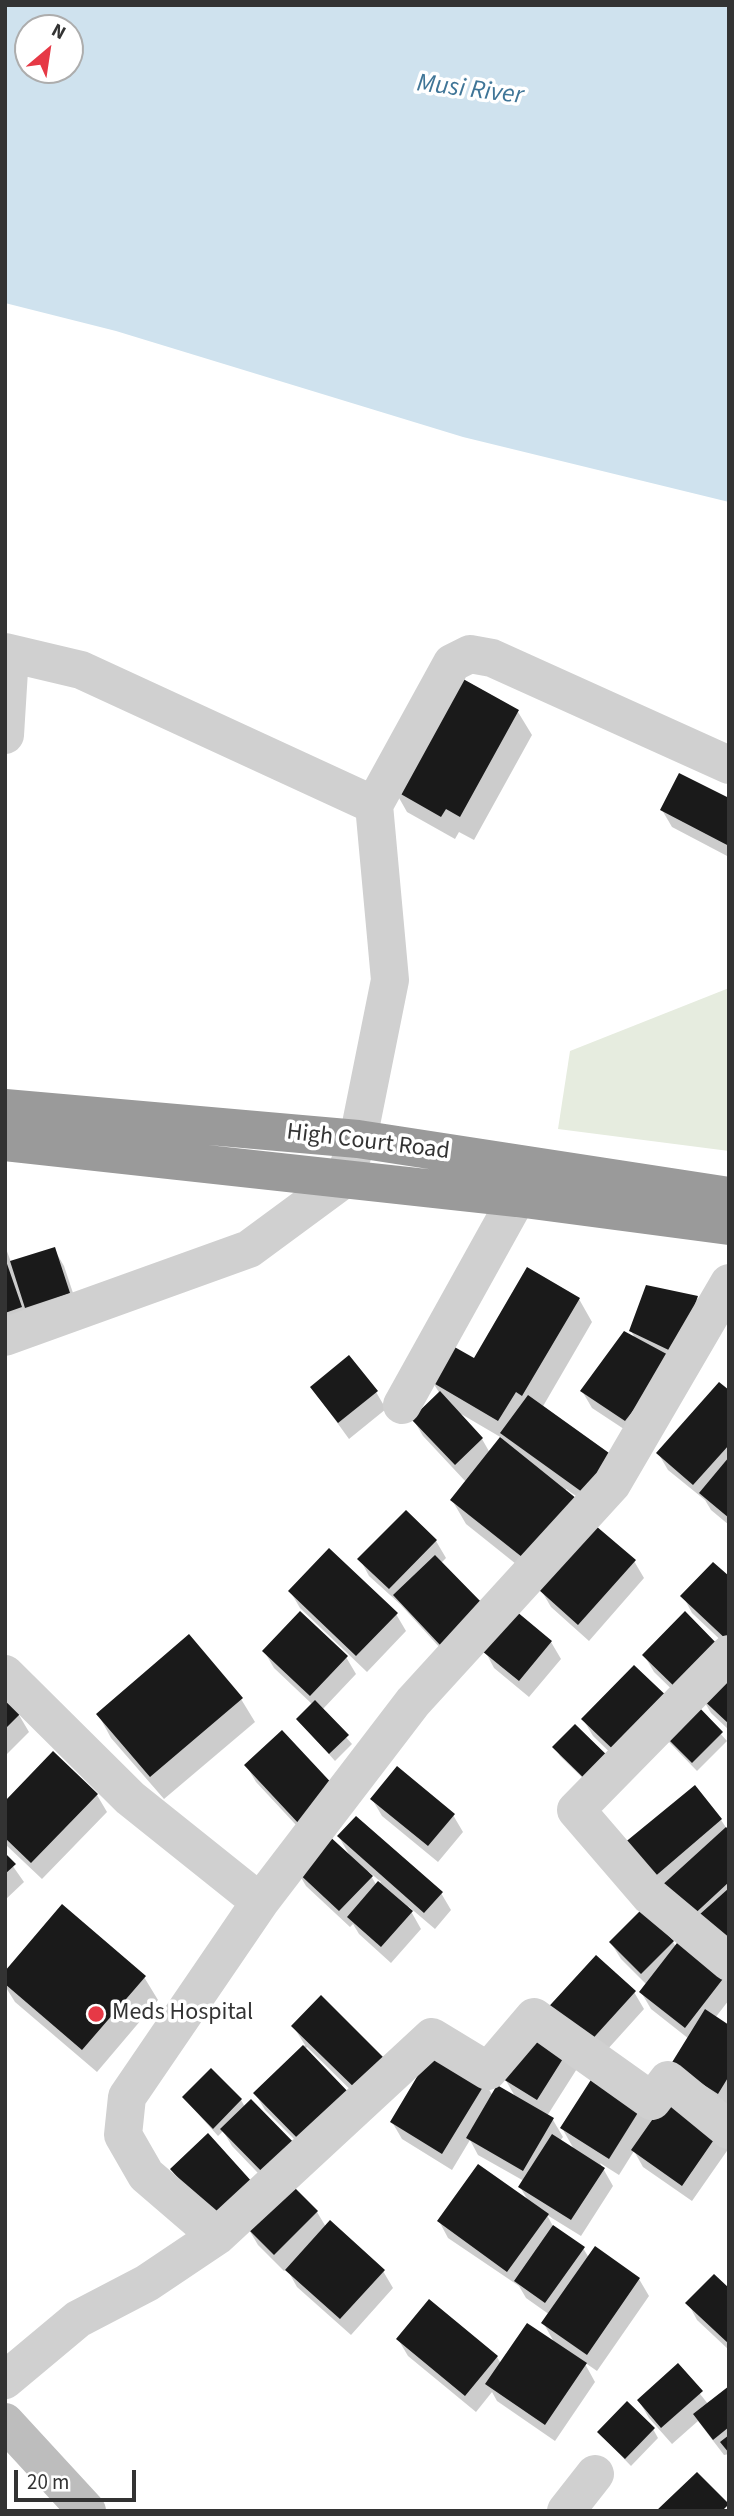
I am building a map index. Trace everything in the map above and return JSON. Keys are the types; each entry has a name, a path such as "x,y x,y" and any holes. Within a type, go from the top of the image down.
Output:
{"highway":[{"name":"High Court Road","path":"5,1108 358,1139 729,1196"},
{"name":"High Court Road","path":"5,1142 517,1198 729,1226"}],"main road":[{"path":"5,2422 87,2511"}],"street":[{"path":"5,735 8,653 81,670 374,805"},
{"path":"5,1336 249,1249 344,1179 358,1139 390,981 374,805 452,663 470,654 492,658 729,765"},
{"path":"402,1405 517,1198"},
{"path":"217,2236 146,2175 123,2135 127,2097 260,1902 413,1702 612,1484 729,1283"},
{"path":"729,1654 576,1810 650,1896 729,1962"},
{"path":"5,1674 130,1798 260,1902"},
{"path":"5,2380 78,2319 147,2283 217,2236 432,2038 488,2071 534,2017 652,2101 667,2080 729,2130"},
{"path":"566,2511 595,2474"}],"shaded area":[{"path":"729,988 729,1151 558,1129 570,1051"}],"water":[{"name":"Musi River","path":"5,5 729,5 729,502 463,437 116,331 5,303"}],"building":[{"path":"456,675 519,710 460,817 446,809 441,817 392,789"},
{"path":"679,773 729,798 729,846 660,810"},
{"path":"55,1247 70,1293 25,1308 10,1261"},
{"path":"5,1258 22,1307 5,1313"},
{"path":"527,1267 580,1298 522,1396 516,1392 498,1421 430,1381 451,1345 474,1358"},
{"path":"646,1285 698,1296 677,1354 629,1331"},
{"path":"624,1331 674,1358 625,1421 580,1391"},
{"path":"349,1355 378,1391 338,1423 310,1387"},
{"path":"719,1382 729,1390 729,1445 693,1485 656,1453"},
{"path":"440,1391 483,1438 455,1465 411,1419"},
{"path":"528,1395 616,1458 589,1497 500,1433"},
{"path":"500,1437 577,1499 527,1561 450,1500"},
{"path":"729,1457 729,1518 699,1493"},
{"path":"406,1510 437,1540 389,1589 357,1559"},
{"path":"596,1526 636,1560 578,1625 539,1590"},
{"path":"329,1548 398,1613 356,1656 288,1591"},
{"path":"435,1555 484,1605 441,1646 393,1595"},
{"path":"713,1562 729,1576 729,1642 680,1596"},
{"path":"300,1611 348,1656 310,1696 262,1651"},
{"path":"516,1611 552,1641 519,1681 482,1651"},
{"path":"685,1611 722,1649 680,1692 642,1655"},
{"path":"189,1634 243,1698 150,1777 96,1714"},
{"path":"634,1665 673,1702 621,1757 581,1719"},
{"path":"729,1665 729,1724 699,1696"},
{"path":"5,1699 20,1714 5,1729"},
{"path":"315,1700 349,1735 329,1754 296,1719"},
{"path":"694,1702 723,1732 692,1763 662,1733"},
{"path":"575,1724 616,1764 593,1787 552,1747"},
{"path":"282,1730 338,1790 300,1825 244,1765"},
{"path":"53,1751 98,1794 31,1863 5,1838 5,1801"},
{"path":"397,1766 455,1814 428,1846 370,1799"},
{"path":"695,1785 722,1819 652,1879 623,1844"},
{"path":"356,1816 443,1892 424,1913 337,1836"},
{"path":"726,1827 729,1830 729,1882 688,1920 659,1888"},
{"path":"327,1834 373,1876 339,1911 294,1869"},
{"path":"5,1853 16,1864 5,1874"},
{"path":"378,1881 413,1911 381,1947 347,1917"},
{"path":"729,1888 729,1948 699,1915"},
{"path":"62,1904 146,1976 82,2050 5,1984 5,1971"},
{"path":"642,1909 674,1941 641,1974 609,1942"},
{"path":"684,1934 729,1971 685,2028 639,1992"},
{"path":"596,1955 636,1991 587,2045 542,2014"},
{"path":"321,1995 390,2064 361,2094 291,2026"},
{"path":"705,2009 729,2025 729,2076 718,2094 671,2064"},
{"path":"538,2024 571,2046 537,2100 503,2079"},
{"path":"303,2045 353,2097 304,2145 253,2093"},
{"path":"433,2050 486,2082 442,2154 390,2122"},
{"path":"211,2068 242,2099 213,2129 182,2097"},
{"path":"596,2072 644,2103 609,2159 560,2128"},
{"path":"497,2085 554,2118 523,2171 466,2138"},
{"path":"671,2093 722,2128 682,2186 631,2150"},
{"path":"251,2099 300,2149 269,2179 220,2129"},
{"path":"208,2133 253,2183 215,2218 170,2169"},
{"path":"552,2134 605,2168 571,2220 518,2187"},
{"path":"478,2164 549,2214 507,2272 437,2221"},
{"path":"290,2183 318,2211 274,2255 246,2227"},
{"path":"330,2220 385,2270 340,2319 285,2270"},
{"path":"553,2225 585,2247 545,2303 514,2281"},
{"path":"595,2246 640,2278 587,2355 541,2323"},
{"path":"714,2274 729,2288 729,2344 685,2303"},
{"path":"429,2299 498,2356 465,2396 396,2339"},
{"path":"527,2323 587,2363 545,2425 485,2384"},
{"path":"678,2363 703,2391 661,2428 637,2400"},
{"path":"729,2386 729,2427 713,2440 693,2414"},
{"path":"627,2401 655,2428 625,2459 597,2432"},
{"path":"729,2435 729,2453 720,2442"},
{"path":"697,2472 729,2504 722,2511 656,2511"}],"place":[{"name":"Meds Hospital","path":"96,2014"}]}
